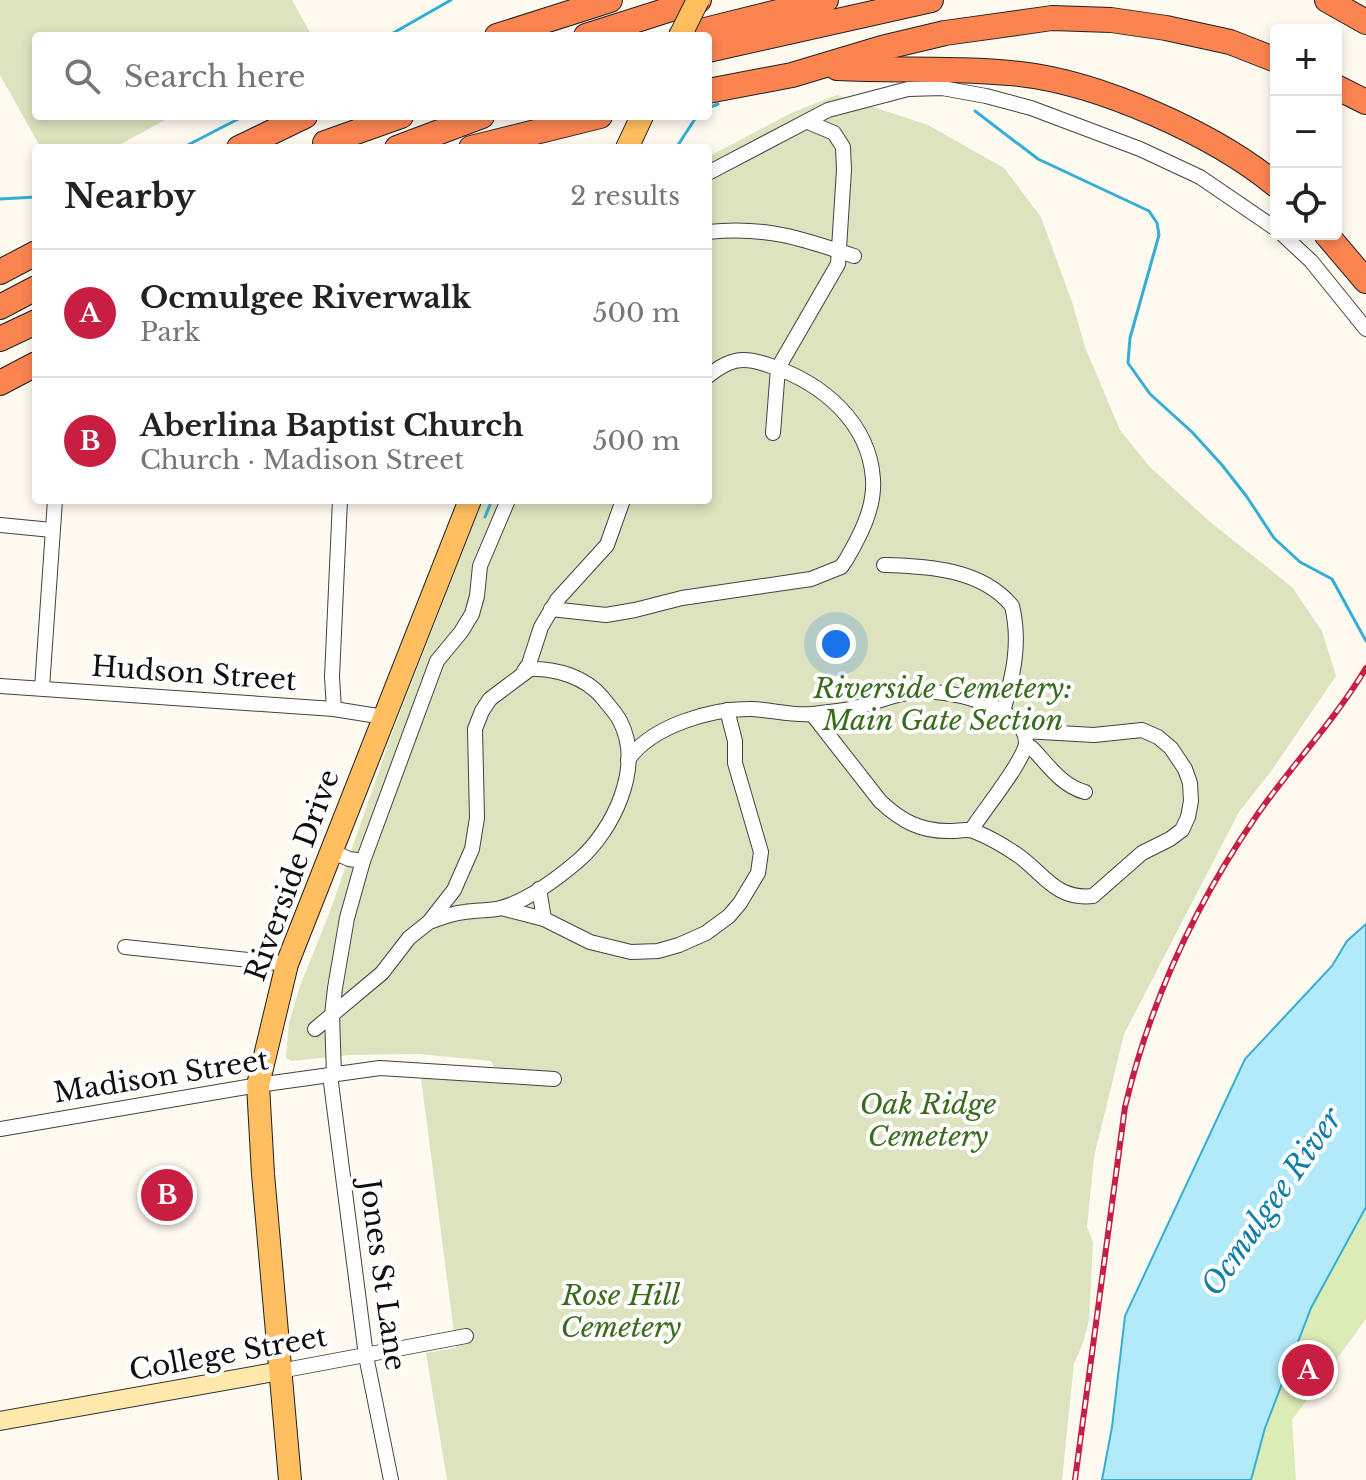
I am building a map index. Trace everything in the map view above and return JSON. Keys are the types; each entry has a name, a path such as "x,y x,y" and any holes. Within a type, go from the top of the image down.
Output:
{"highway":[{"path":"510,32 610,0"},
{"path":"598,32 698,0"},
{"path":"697,32 826,0"},
{"path":"712,49 931,0"},
{"path":"1327,0 1366,22"},
{"path":"712,90 792,75 945,33 1052,18 1111,20 1166,28 1230,42 1270,58"},
{"path":"823,67 1023,74 1052,81 1166,118 1233,154 1270,181"},
{"path":"1342,90 1366,102"},
{"path":"247,144 297,120"},
{"path":"324,144 373,120"},
{"path":"325,144 390,120"},
{"path":"408,144 471,120"},
{"path":"487,144 584,120"},
{"path":"1331,240 1366,281"},
{"path":"0,272 32,255"},
{"path":"0,307 32,290"},
{"path":"0,339 32,324"},
{"path":"0,383 32,366"}],"main road":[{"path":"683,32 698,0"},
{"name":"Riverside Drive","path":"290,1480 258,1085 287,964 468,504"}],"street":[{"path":"712,171 828,110 908,89 942,88 986,96 1104,134 1174,164 1226,192 1270,225"},
{"path":"773,433 778,368 838,264 843,147 834,133 808,122"},
{"path":"712,232 769,232 813,241 854,256"},
{"path":"1288,240 1311,261 1366,329"},
{"path":"551,609 606,615 682,598 811,579 841,567 858,538 871,506 871,463 855,428 833,398 778,368 746,360 735,361 712,374"},
{"path":"42,688 55,504"},
{"path":"334,709 332,677 340,504"},
{"name":"Jones St Lane","path":"391,1480 366,1356 332,1075 332,1015 340,951 379,813 437,661 472,614 480,566 506,504"},
{"path":"315,1029 382,973 409,938 429,922 454,890 472,849 477,818 475,729 482,711 490,699 529,664 541,627 551,609 572,581 607,545 622,504"},
{"path":"0,525 52,530"},
{"path":"884,565 915,566 962,574 986,583 1012,606 1016,662 1003,712"},
{"path":"500,908 539,889 577,862 600,840 621,796 628,760 623,729 594,688 565,673 536,669 524,671"},
{"name":"Hudson Street","path":"0,686 334,709 384,717"},
{"path":"628,760 647,739 694,719 727,710 812,714 856,707 917,691 955,695 1003,712 1016,720 1032,748 1062,780 1073,789 1085,792"},
{"path":"429,922 467,911 500,908 544,919 608,948 631,952 658,951 706,933 729,916 740,903 758,873 761,852 735,763 735,741 727,710"},
{"path":"812,714 892,813 926,830 972,829 1022,858 1041,878 1075,896 1093,896 1142,853 1182,830 1188,817 1190,783 1179,757 1158,737 1142,730 1025,738"},
{"path":"623,729 634,737 647,739"},
{"path":"972,829 1020,760 1025,738"},
{"path":"350,803 379,813"},
{"path":"331,851 363,861"},
{"path":"539,889 544,919"},
{"path":"454,890 467,911"},
{"path":"125,947 287,964"},
{"name":"Madison Street","path":"0,1129 258,1085 380,1068 554,1079"},
{"name":"College Street","path":"0,1421 466,1336"}],"green space":[{"path":"0,0 292,0 310,32 32,32 32,120 165,120 121,144 39,144 0,75"},
{"name":"Riverside Cemetery: Main Gate Section","path":"837,95 928,125 1004,168 1041,217 1085,347 1120,430 1149,466 1209,521 1292,587 1322,631 1336,676 1272,770 1239,812 1124,1034 1094,1157 1087,1227 1093,1242 1089,1320 1074,1364 1062,1480 447,1480 426,1353 456,1348 421,1078 500,1080 491,1061 419,1054 350,1055 292,1061 286,1058 289,1023 394,728 481,504 712,504 712,155 793,112"},
{"path":"1366,1207 1366,1319 1292,1420 1296,1480 1251,1480 1271,1410 1298,1339 1329,1270"}],"water":[{"name":"Ocmulgee River","path":"1366,924 1366,1207 1311,1308 1265,1428 1251,1480 1102,1480 1112,1427 1125,1316 1245,1059 1332,966 1347,941"}],"waterway":[{"path":"395,32 451,0"},
{"path":"712,106 718,104"},
{"path":"975,111 1038,159 1149,211 1157,223 1159,235 1130,338 1128,363 1150,394 1192,432 1222,465 1274,538 1300,562 1332,579 1366,641"},
{"path":"190,144 236,120"},
{"path":"679,144 694,120"},
{"path":"0,199 32,197"},
{"path":"485,517 490,504"}],"railway":[{"path":"1075,1480 1125,1107 1148,1029 1178,955 1214,883 1270,796 1341,706 1366,668"}],"place":[{"name":"Aberlina Baptist Church","path":"167,1195"},
{"name":"Ocmulgee Riverwalk","path":"1308,1370"}],"park label":[{"name":"Oak Ridge Cemetery","path":"928,1120"},
{"name":"Rose Hill Cemetery","path":"621,1311"}]}
